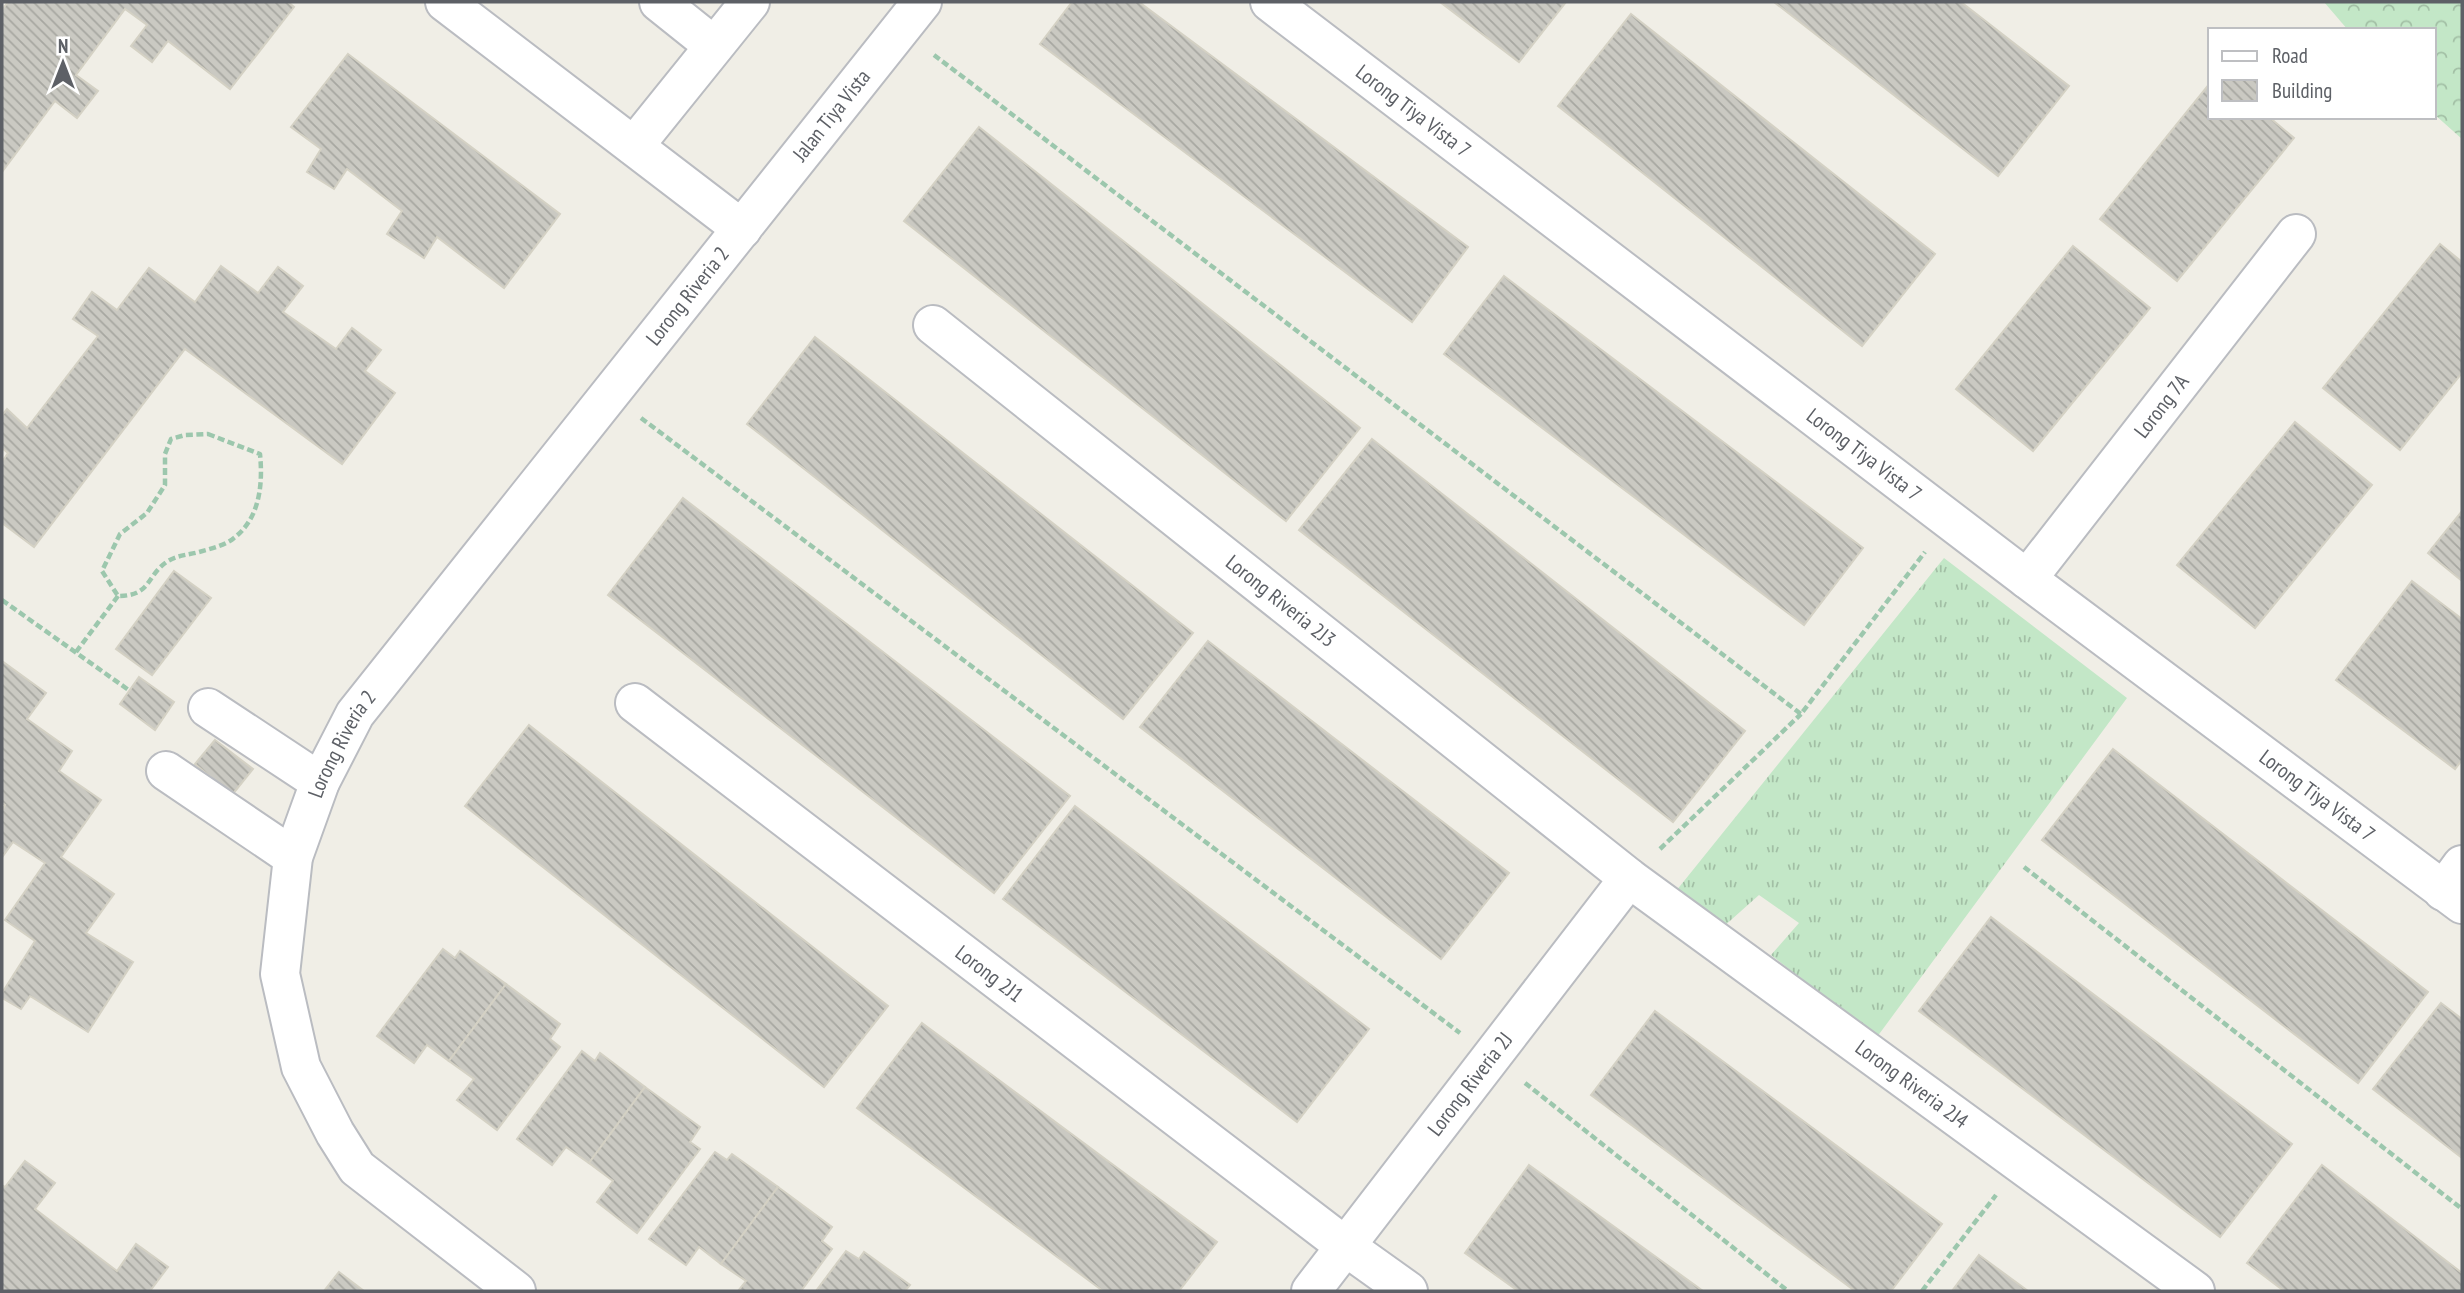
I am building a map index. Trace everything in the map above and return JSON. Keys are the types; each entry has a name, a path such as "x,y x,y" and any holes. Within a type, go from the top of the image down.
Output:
{"street":[{"path":"445,2 742,229"},
{"path":"659,2 714,47"},
{"path":"634,146 750,2"},
{"name":"Lorong Tiya Vista 7","path":"1270,2 2027,579 2456,887"},
{"name":"Jalan Tiya Vista","path":"742,229 911,15"},
{"name":"Lorong Riveria 2","path":"516,1291 358,1168 335,1133 301,1067 280,974 293,858 320,782 355,714 742,229"},
{"name":"Lorong 7A","path":"2027,579 2296,234"},
{"name":"Lorong Riveria 2J3","path":"933,325 1629,878"},
{"name":"Lorong 2J1","path":"635,703 1345,1246 1408,1291"},
{"path":"208,708 320,782"},
{"path":"166,771 293,858"},
{"name":"Lorong Riveria 2J","path":"1311,1291 1629,878"},
{"name":"Lorong Riveria 2J4","path":"1629,878 2195,1291"}],"path":[{"path":"911,15 1801,714"},
{"path":"610,394 1492,1056 1788,1291"},
{"path":"208,434 260,454 262,480 252,519 233,540 196,553 179,555 157,570 149,585 131,596 118,596 102,570 120,534 147,513 165,485 165,454 171,439 208,434"},
{"path":"1629,878 1801,714 1950,521"},
{"path":"76,652 118,596"},
{"path":"2,600 130,691"},
{"path":"2024,867 2462,1209"},
{"path":"1922,1291 2020,1164"}],"green space":[{"path":"2324,2 2462,2 2462,139 2436,116 2436,28 2346,28"},
{"path":"1944,558 2127,698 1877,1037 1771,955 1799,923 1759,895 1722,928 1676,891"}],"building":[{"path":"8,2 288,2 294,7 230,89 168,41 152,62 131,46 147,25 125,9 76,75 98,91 77,118 55,101 2,172 2,10"},
{"path":"1072,2 1139,2 1468,247 1412,322 1040,44"},
{"path":"1440,2 1566,2 1519,62"},
{"path":"1774,2 1961,2 2069,86 1998,176"},
{"path":"1631,14 1935,254 1862,346 1558,106"},
{"path":"348,54 560,214 504,288 437,237 424,258 387,234 402,211 347,169 334,189 307,172 321,149 291,127"},
{"path":"2208,85 2208,119 2271,119 2294,138 2177,281 2100,219"},
{"path":"979,127 1360,428 1286,521 904,221"},
{"path":"2440,244 2462,262 2462,373 2400,450 2323,388"},
{"path":"2073,246 2150,308 2033,451 1956,389"},
{"path":"221,266 258,293 278,267 303,286 283,312 336,349 352,328 381,350 365,371 395,393 342,464 185,349 34,547 2,523 2,462 8,453 2,448 2,415 7,409 27,428 98,336 73,319 92,292 117,310 149,268 195,302"},
{"path":"1504,276 1863,548 1804,625 1444,354"},
{"path":"815,337 1193,633 1123,719 747,424"},
{"path":"2295,422 2372,485 2255,628 2177,565"},
{"path":"1372,439 1745,731 1673,822 1299,530"},
{"path":"683,498 1070,796 994,893 608,595"},
{"path":"2462,511 2462,581 2428,553"},
{"path":"174,571 211,598 152,675 116,649"},
{"path":"2412,581 2462,619 2462,760 2455,769 2336,680"},
{"path":"1208,641 1509,873 1441,959 1140,727"},
{"path":"2,661 46,693 27,719 72,751 59,771 101,800 61,857 114,894 86,933 133,962 88,1032 30,996 21,1009 2,998 2,993 35,941 5,920 45,863 13,842 2,855 2,811 5,805 2,803"},
{"path":"139,677 174,702 155,730 120,704"},
{"path":"529,725 888,1006 824,1087 465,806"},
{"path":"215,740 253,769 232,795 195,764"},
{"path":"2113,749 2428,992 2358,1083 2042,840"},
{"path":"1075,806 1369,1029 1297,1122 1003,899"},
{"path":"1991,917 2292,1144 2220,1237 1919,1011"},
{"path":"443,949 455,958 460,951 506,984 449,1061 427,1045 414,1063 377,1036"},
{"path":"506,984 560,1024 550,1039 560,1047 497,1130 457,1100 474,1079 449,1061"},
{"path":"2441,1003 2462,1019 2462,1158 2373,1089"},
{"path":"1655,1011 1942,1224 1891,1291 1855,1291 1591,1095"},
{"path":"922,1023 1217,1242 1179,1291 1103,1291 857,1108"},
{"path":"582,1051 595,1061 600,1053 645,1087 589,1163 566,1147 552,1165 517,1139"},
{"path":"645,1087 700,1127 690,1142 700,1149 637,1233 597,1202 613,1181 589,1163"},
{"path":"715,1152 727,1160 732,1154 778,1187 721,1264 699,1247 686,1265 649,1239"},
{"path":"25,1161 55,1183 35,1209 117,1271 136,1244 168,1267 150,1291 2,1289 2,1185 5,1187"},
{"path":"1529,1165 1703,1291 1518,1291 1465,1253"},
{"path":"2322,1165 2462,1273 2462,1291 2284,1291 2247,1263"},
{"path":"778,1187 832,1227 822,1241 832,1249 801,1291 738,1291 746,1281 721,1264"},
{"path":"846,1251 859,1259 864,1252 910,1285 905,1291 816,1291"},
{"path":"1979,1255 2028,1291 1952,1291"},
{"path":"339,1272 364,1291 324,1291"}]}
